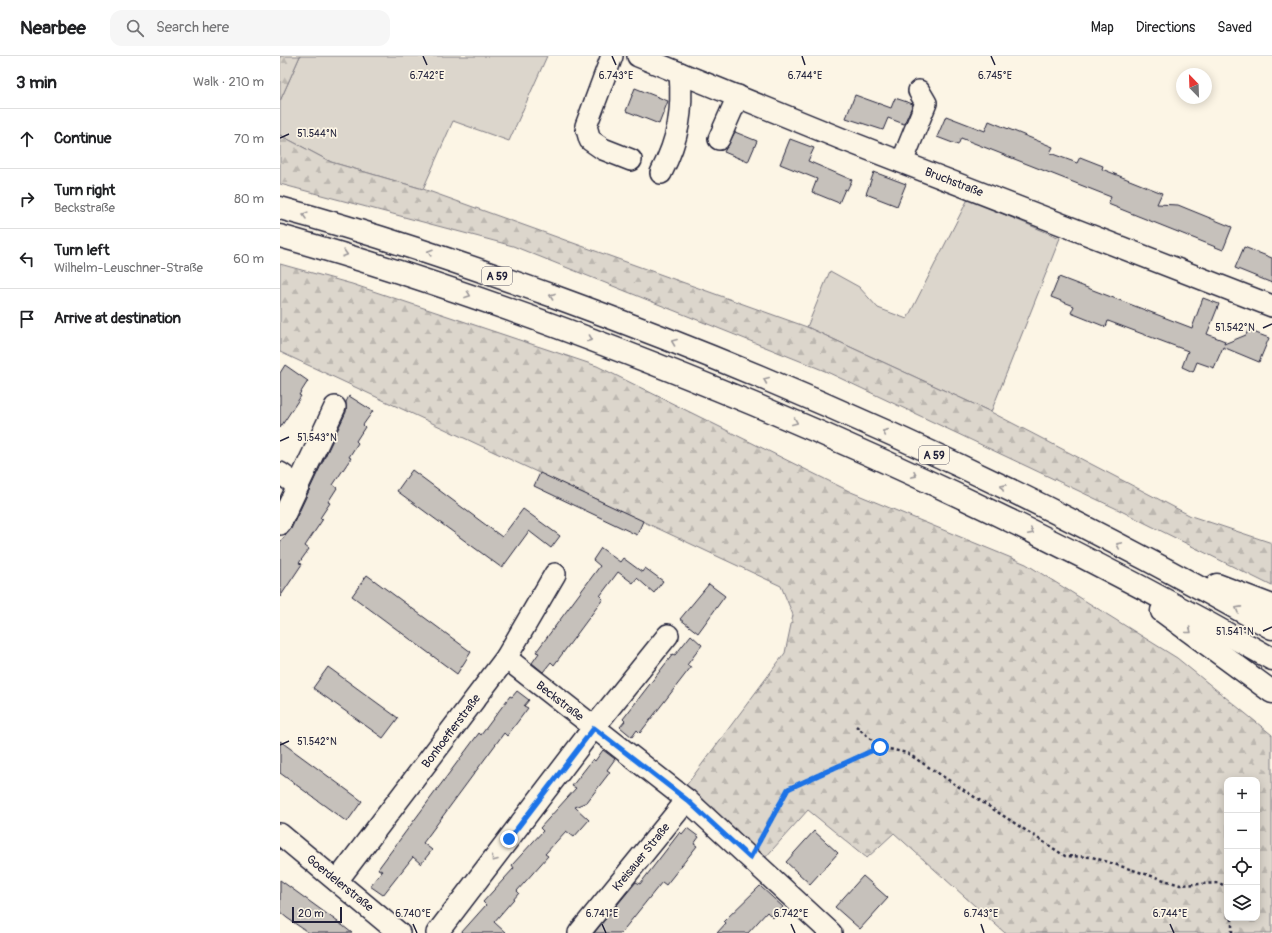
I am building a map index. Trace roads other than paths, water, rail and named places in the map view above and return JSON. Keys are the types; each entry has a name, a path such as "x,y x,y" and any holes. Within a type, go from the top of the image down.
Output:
{"highway":[{"name":"A 59","path":"280,208 360,230 452,260 602,314 710,356 920,448 1030,500 1154,563 1272,628"},
{"name":"A 59","path":"280,236 350,256 438,284 588,338 695,380 899,468 1114,573 1272,659"},
{"path":"1154,563 1257,599 1272,606"},
{"path":"1114,573 1213,650 1272,692"}],"street":[{"path":"612,56 586,126 590,140 603,149 631,160"},
{"name":"Bruchstraße","path":"638,56 902,162 1272,306"},
{"path":"661,173 672,152 678,132 682,103 680,73"},
{"path":"902,162 926,103 919,91"},
{"path":"719,139 738,96"},
{"path":"280,524 335,407"},
{"path":"280,473 298,486"},
{"name":"Bonhoefferstraße","path":"337,881 506,658 555,574"},
{"path":"437,933 594,728 668,635"},
{"name":"Beckstraße","path":"506,658 687,800 831,933"},
{"name":"Kreisauer Straße","path":"579,933 687,800"},
{"name":"Goerdelerstraße","path":"280,834 337,881 378,926 399,933"}]}
